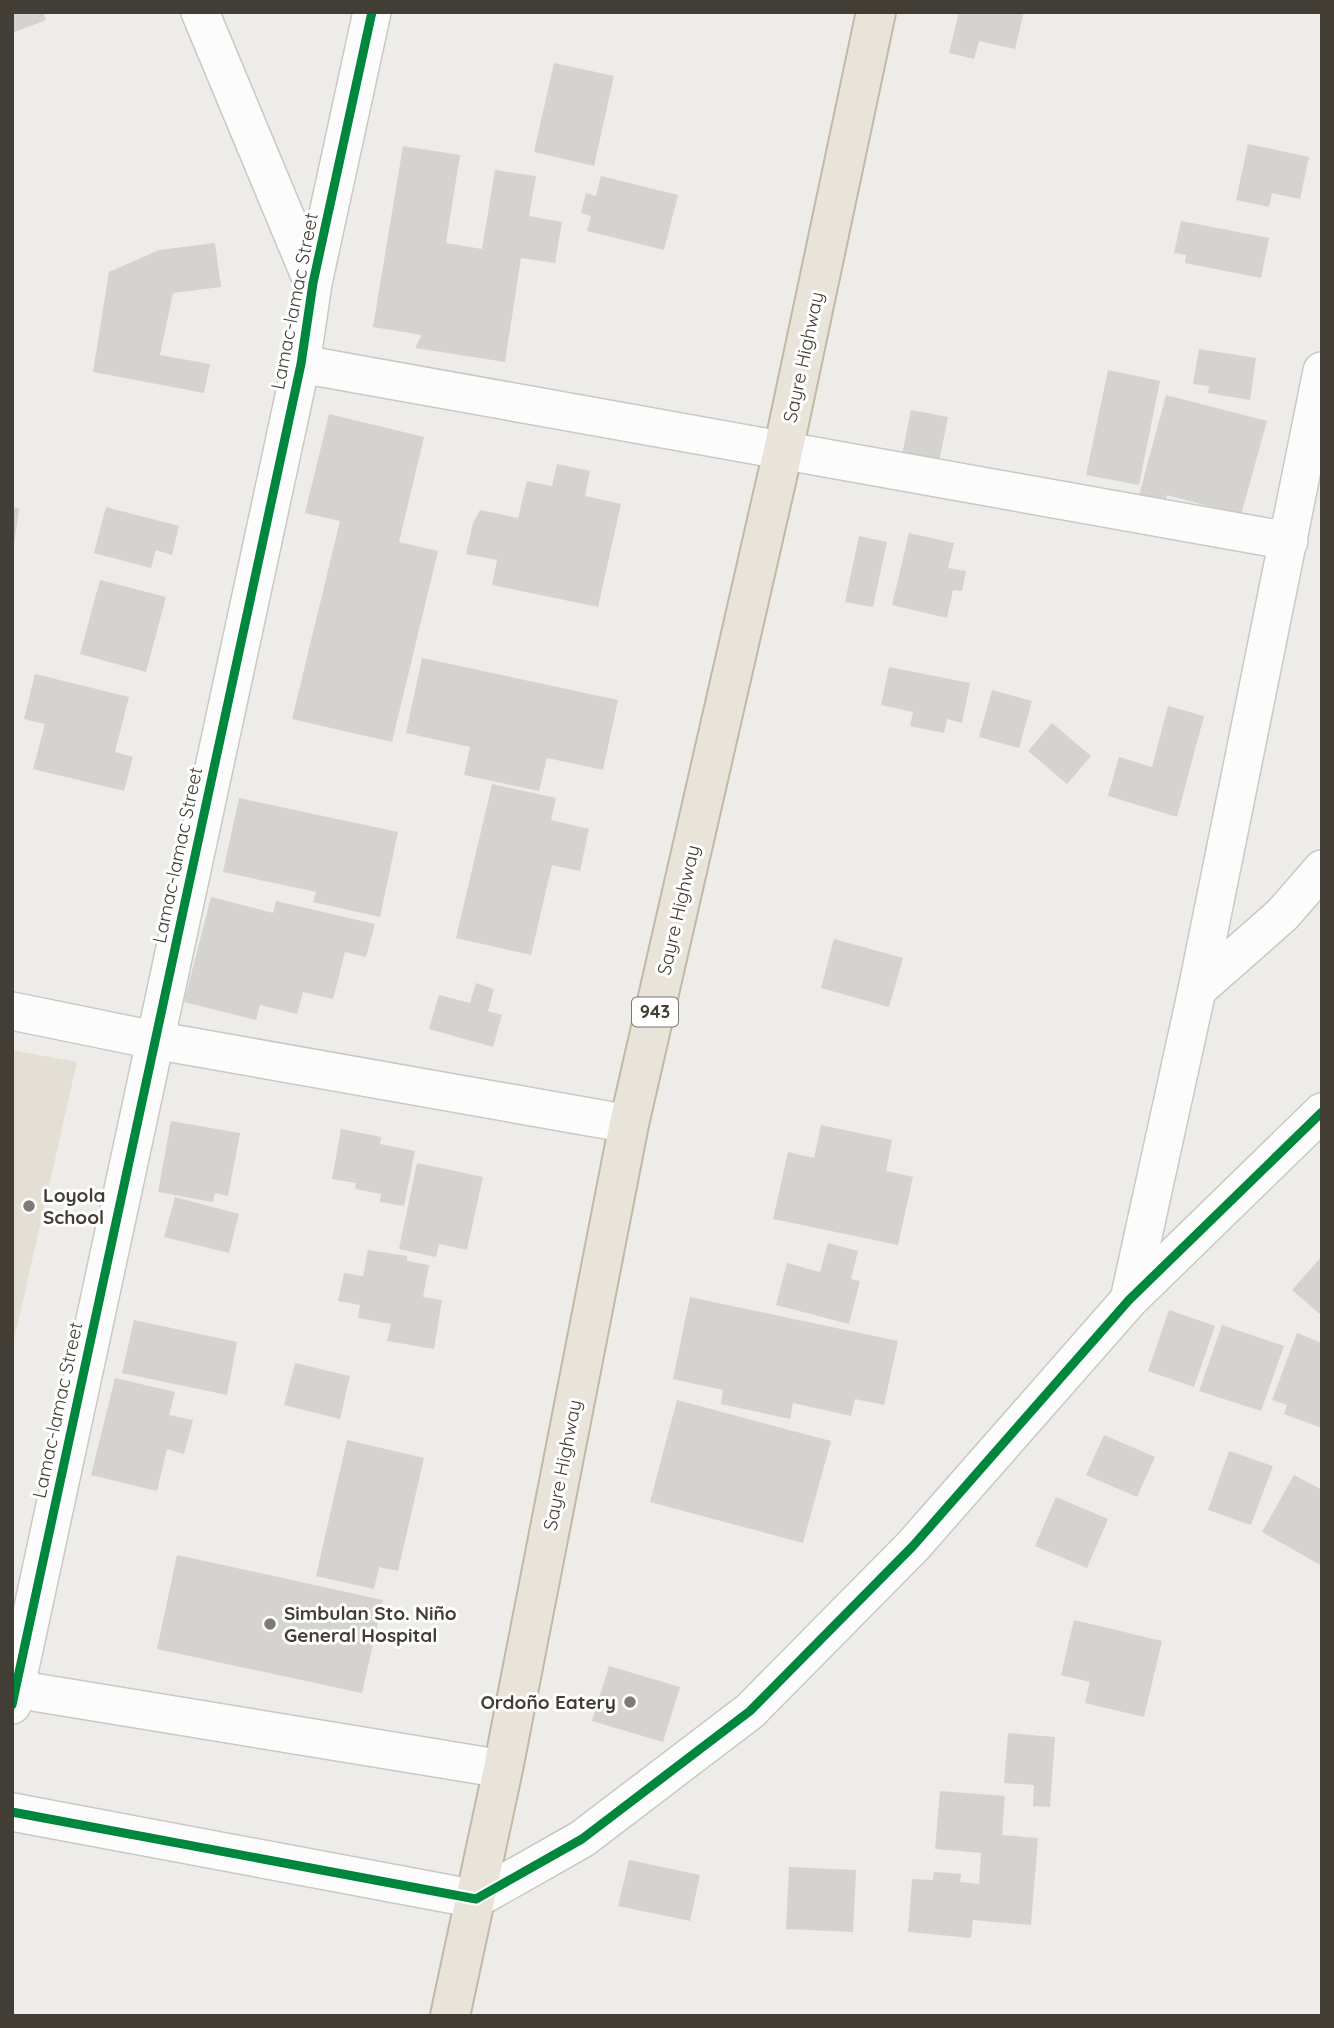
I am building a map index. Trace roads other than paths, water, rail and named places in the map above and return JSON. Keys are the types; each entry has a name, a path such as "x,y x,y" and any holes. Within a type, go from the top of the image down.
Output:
{"highway":[{"name":"Sayre Highway","path":"450,2016 503,1769 629,1124 783,451 877,12"}],"street":[{"path":"200,12 313,283"},
{"name":"Lamac-lamac Street","path":"13,1695 301,364 313,283 372,12"},
{"path":"301,364 1289,541"},
{"path":"1129,1300 1197,990 1322,371"},
{"path":"1197,990 1283,914 1322,869"},
{"path":"12,1011 154,1041 629,1124"},
{"path":"12,1812 476,1899 582,1839 750,1710 913,1546 1129,1300 1322,1112"},
{"path":"13,1695 503,1769"}],"place":[{"name":"Loyola School","path":"29,1206"},
{"name":"Simbulan Sto. Niño General Hospital","path":"270,1624"},
{"name":"Ordoño Eatery","path":"630,1702"}]}
